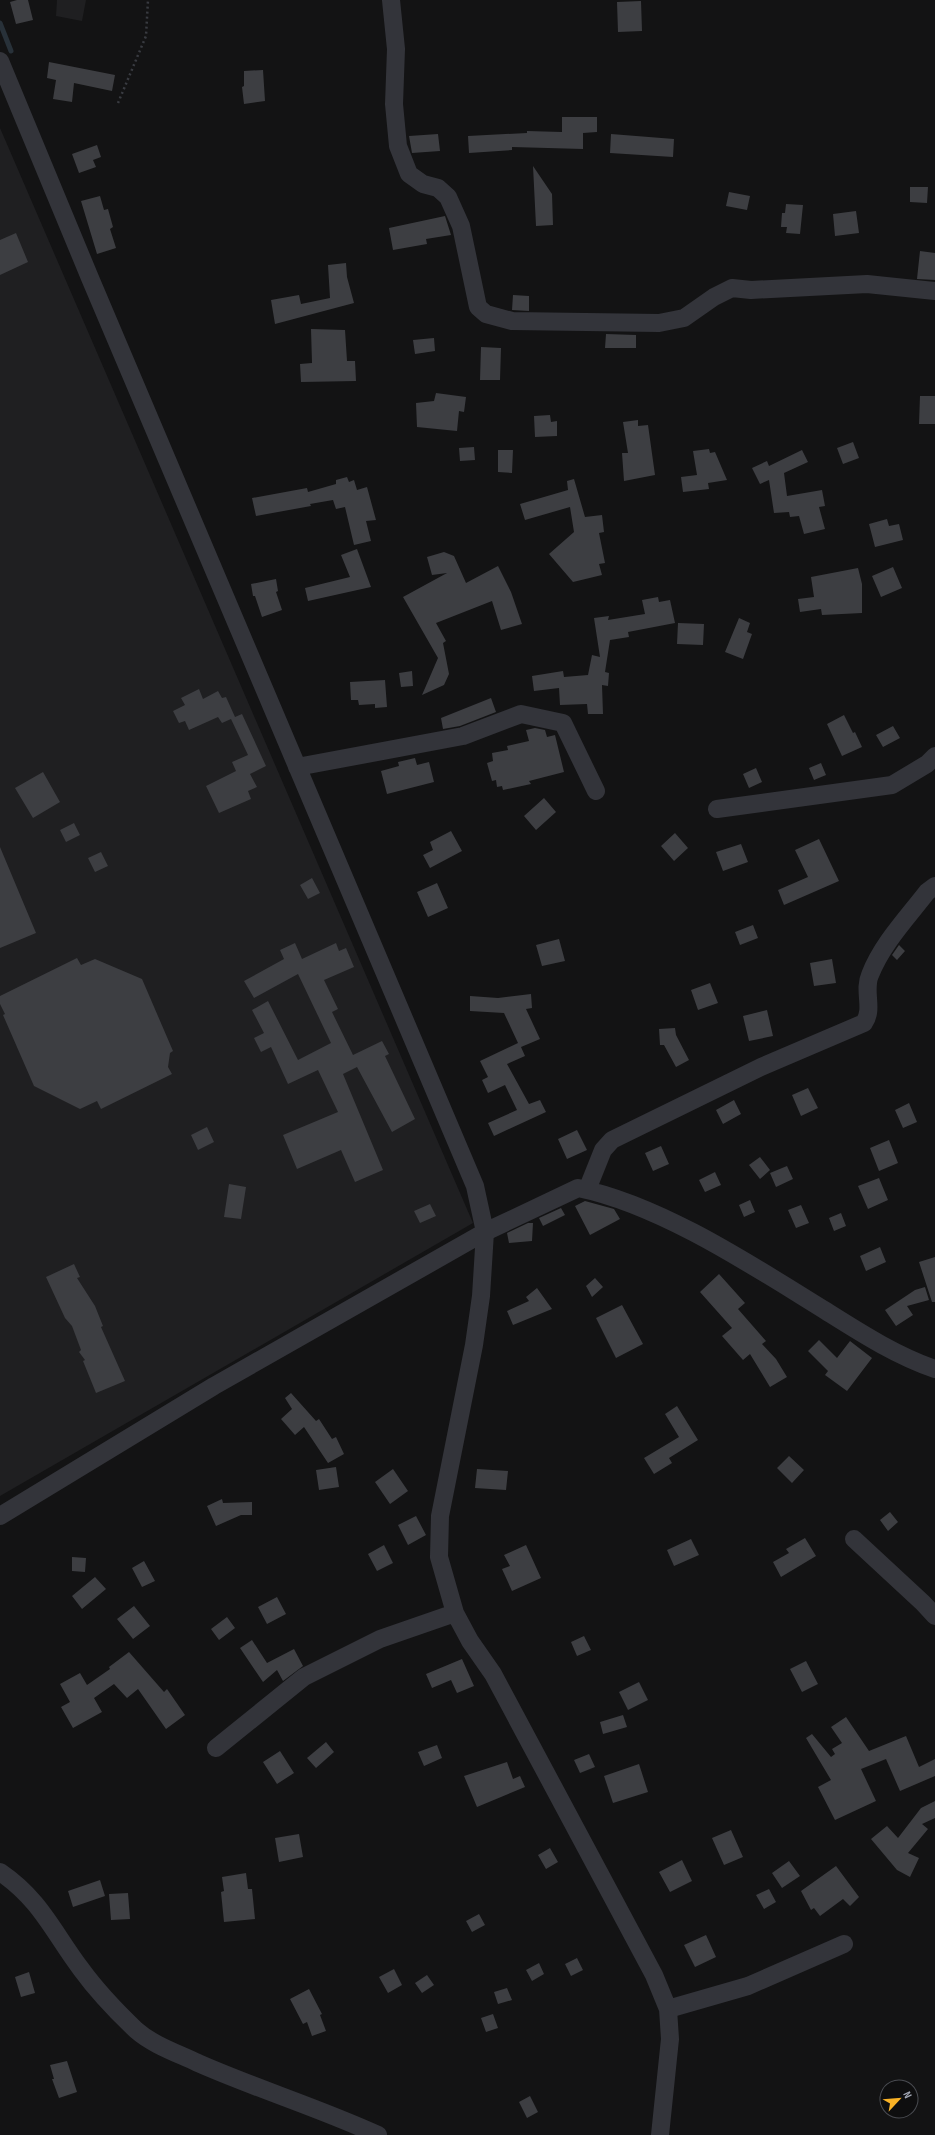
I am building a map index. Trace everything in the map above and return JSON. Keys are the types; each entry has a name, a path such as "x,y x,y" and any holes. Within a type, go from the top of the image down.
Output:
{"street":[{"path":"391,0 396,49 394,104 398,146 409,174 423,184 438,188 448,197 461,226 478,307 486,314 512,321 659,323 684,318 714,297 732,288 751,290 867,284 935,291"},
{"path":"0,61 297,768 475,1186 485,1232 481,1296 474,1346 440,1516 439,1557 455,1613 470,1641 493,1674 654,1975 668,2009 670,2039 660,2135"},
{"path":"297,768 463,736 521,714 563,723 596,791"},
{"path":"717,809 892,786 927,764 935,756"},
{"path":"587,1190 603,1150 612,1140 761,1067 864,1023 869,1013 866,991 869,976 889,942 927,892 935,886"},
{"path":"0,1516 214,1386 485,1232 567,1191 578,1188 619,1199 678,1226 759,1270 880,1344 906,1357 935,1368"},
{"path":"854,1539 923,1602 935,1616"},
{"path":"216,1748 304,1677 380,1639 455,1613"},
{"path":"0,1872 32,1899 50,1921 80,1969 108,2002 138,2031 168,2049 245,2084 330,2114 378,2135"},
{"path":"668,2009 748,1986 844,1944"}],"path":[{"path":"118,103 146,36 148,0"}],"shaded area":[{"path":"57,0 86,0 82,21 56,16"},
{"path":"0,128 473,1223 0,1496"}],"building":[{"path":"17,0 28,0 33,20 16,24 10,2"},
{"path":"641,1 642,31 618,32 617,2"},
{"path":"49,62 115,75 112,91 74,83 72,102 53,99 56,80 47,78"},
{"path":"263,70 265,101 244,104 242,87 244,86 244,71"},
{"path":"562,117 597,117 597,132 583,133 583,149 512,147 512,150 469,153 468,136 527,133 527,131 562,132"},
{"path":"438,134 440,151 412,153 409,136"},
{"path":"611,134 674,139 673,157 610,153"},
{"path":"97,145 101,157 93,160 96,167 79,173 72,154"},
{"path":"533,166 552,194 553,225 536,226"},
{"path":"910,187 928,187 927,203 910,202"},
{"path":"729,192 750,196 747,210 726,206"},
{"path":"100,196 104,210 108,209 113,227 110,229 116,248 97,254 81,201"},
{"path":"786,204 803,205 800,234 786,233 787,227 781,227 782,213 785,213"},
{"path":"856,211 859,233 835,236 833,214"},
{"path":"445,216 451,235 426,239 427,244 393,250 389,228"},
{"path":"16,233 28,262 0,275 0,240"},
{"path":"920,251 935,253 935,280 917,279"},
{"path":"346,263 347,277 354,303 275,324 271,300 299,295 301,304 330,298 328,265"},
{"path":"513,295 529,296 529,311 512,310"},
{"path":"311,329 345,330 347,361 355,361 356,381 301,382 300,364 312,363"},
{"path":"606,334 636,335 636,348 605,348"},
{"path":"434,338 435,351 415,354 413,340"},
{"path":"481,347 501,348 500,380 480,380"},
{"path":"436,393 466,397 464,412 459,411 457,431 417,427 416,403 434,401"},
{"path":"920,396 935,396 935,424 919,424"},
{"path":"550,415 551,422 557,421 557,436 535,437 534,416"},
{"path":"638,420 638,426 648,425 655,475 624,481 622,453 628,453 623,422"},
{"path":"853,442 859,458 843,464 837,448"},
{"path":"474,447 475,460 460,461 459,448"},
{"path":"709,449 710,453 715,452 727,480 708,483 709,489 683,492 681,477 697,475 693,451"},
{"path":"498,450 513,450 512,473 498,472"},
{"path":"802,450 808,462 784,473 787,496 822,490 825,506 819,507 825,529 804,534 799,516 790,517 789,512 774,513 769,480 760,484 752,468 767,461 769,466"},
{"path":"347,477 349,482 354,480 357,490 367,487 376,520 366,521 371,541 354,545 345,507 336,509 333,500 310,504 311,506 256,516 252,498 307,488 308,492 336,484 336,480"},
{"path":"574,479 585,517 602,515 604,532 599,533 605,563 599,564 602,575 573,582 549,554 574,532 570,507 525,520 520,504 568,490 567,481"},
{"path":"887,519 889,526 899,524 903,540 875,547 869,524"},
{"path":"357,549 371,587 308,601 305,588 350,577 341,555"},
{"path":"444,552 454,556 466,583 498,566 511,592 522,624 501,630 492,601 436,623 446,641 443,643 449,674 444,685 422,695 438,658 403,597 447,573 432,575 427,557"},
{"path":"893,567 902,588 881,597 872,576"},
{"path":"858,568 862,584 862,613 822,615 821,609 800,612 798,599 814,597 811,577"},
{"path":"276,579 278,591 276,592 282,610 262,617 255,596 253,596 251,584"},
{"path":"658,597 659,602 670,600 675,623 628,632 629,637 610,640 605,672 609,673 608,686 602,685 603,714 588,714 587,704 560,705 559,688 534,691 532,676 563,671 564,677 588,675 592,655 600,657 594,618 609,616 608,620 645,614 642,600"},
{"path":"739,618 750,623 747,632 752,634 743,659 725,652"},
{"path":"678,623 704,624 703,645 677,644"},
{"path":"412,671 413,686 401,687 399,673"},
{"path":"385,680 387,707 375,708 375,704 359,705 358,700 351,700 350,682"},
{"path":"199,689 203,699 218,691 222,698 226,697 235,717 242,714 266,766 250,774 257,787 248,791 251,799 219,813 206,786 236,771 232,762 248,755 231,719 222,723 218,717 189,730 185,721 179,723 173,711 185,705 181,698"},
{"path":"491,698 496,712 460,726 443,729 441,718"},
{"path":"844,715 853,733 855,732 862,747 842,756 827,724"},
{"path":"893,726 900,738 883,747 876,735"},
{"path":"535,728 545,730 547,737 555,735 564,772 529,781 531,784 503,790 502,786 497,787 496,780 492,781 487,763 493,761 492,753 508,750 507,746 529,741 526,730"},
{"path":"415,758 417,765 429,762 434,782 387,794 381,771 399,766 398,762"},
{"path":"821,763 826,775 814,780 809,768"},
{"path":"756,768 762,782 749,788 743,774"},
{"path":"43,772 60,802 33,818 15,788"},
{"path":"544,798 556,812 536,830 524,816"},
{"path":"74,823 80,835 66,842 60,830"},
{"path":"451,831 462,851 430,868 423,855 433,850 430,842"},
{"path":"675,833 688,848 674,861 661,846"},
{"path":"819,839 839,881 784,905 778,890 808,877 795,850"},
{"path":"741,844 748,862 723,871 716,852"},
{"path":"0,847 36,933 0,948"},
{"path":"101,852 108,866 95,872 88,858"},
{"path":"312,878 320,893 308,899 300,885"},
{"path":"437,883 448,908 428,917 417,892"},
{"path":"753,925 758,938 740,945 735,932"},
{"path":"559,939 565,961 542,966 536,945"},
{"path":"295,943 302,959 336,943 339,951 346,948 354,967 324,980 338,1009 332,1012 353,1055 382,1041 389,1054 385,1056 415,1119 392,1132 357,1067 343,1074 383,1170 355,1182 341,1150 297,1169 283,1135 338,1112 318,1070 288,1084 271,1047 261,1052 254,1038 264,1033 252,1010 268,1001 298,1060 331,1043 298,974 254,998 244,981 284,959 280,950"},
{"path":"899,945 905,951 897,960 892,955"},
{"path":"77,958 81,965 95,959 142,979 173,1051 170,1053 168,1067 172,1074 101,1109 97,1101 80,1109 34,1086 3,1015 5,1014 0,1004 0,996"},
{"path":"832,959 836,983 814,986 810,963"},
{"path":"710,983 718,1003 698,1010 691,990"},
{"path":"531,994 532,1008 526,1009 540,1039 521,1047 525,1056 507,1064 529,1104 540,1100 546,1112 494,1136 488,1123 517,1110 505,1085 488,1093 482,1080 488,1077 480,1061 518,1043 504,1013 470,1011 470,996 498,998"},
{"path":"767,1010 773,1036 749,1041 743,1016"},
{"path":"675,1028 676,1035 689,1060 676,1067 664,1045 660,1045 659,1029"},
{"path":"808,1088 818,1108 801,1116 792,1095"},
{"path":"734,1100 741,1114 723,1124 716,1110"},
{"path":"909,1103 917,1122 903,1128 895,1110"},
{"path":"207,1127 214,1142 198,1150 191,1135"},
{"path":"577,1130 587,1150 567,1159 558,1139"},
{"path":"889,1140 898,1163 879,1171 870,1148"},
{"path":"661,1146 669,1164 653,1171 645,1153"},
{"path":"760,1157 770,1170 760,1179 749,1165"},
{"path":"787,1166 793,1179 776,1187 770,1173"},
{"path":"715,1172 721,1185 705,1192 699,1180"},
{"path":"879,1178 888,1200 868,1209 858,1186"},
{"path":"229,1184 246,1187 241,1219 224,1217"},
{"path":"750,1200 755,1212 744,1217 739,1205"},
{"path":"585,1201 614,1209 620,1219 590,1235 575,1206"},
{"path":"430,1204 436,1216 420,1223 414,1211"},
{"path":"801,1205 809,1223 796,1228 788,1210"},
{"path":"561,1208 565,1215 543,1226 539,1218"},
{"path":"841,1213 846,1226 834,1231 829,1218"},
{"path":"528,1223 533,1223 532,1241 509,1243 507,1233"},
{"path":"880,1247 886,1262 866,1271 860,1256"},
{"path":"935,1257 935,1302 932,1302 919,1262"},
{"path":"74,1264 80,1277 77,1278 95,1306 103,1326 101,1327 125,1381 96,1393 83,1361 85,1360 79,1352 81,1350 72,1326 65,1318 46,1277"},
{"path":"719,1274 745,1303 738,1309 766,1341 762,1344 776,1359 787,1377 770,1387 750,1354 743,1360 722,1336 732,1328 700,1292"},
{"path":"595,1278 603,1287 592,1297 586,1286"},
{"path":"925,1287 929,1300 907,1306 913,1315 896,1326 885,1310 915,1290"},
{"path":"537,1288 552,1309 513,1325 507,1311 529,1301 526,1297"},
{"path":"622,1305 643,1344 616,1358 596,1318"},
{"path":"819,1340 837,1358 850,1341 872,1358 847,1391 825,1375 828,1371 808,1351"},
{"path":"291,1393 316,1421 319,1419 332,1439 336,1437 344,1454 328,1463 304,1427 295,1435 281,1419 292,1409 285,1398"},
{"path":"677,1406 698,1440 669,1458 672,1463 654,1474 644,1458 679,1437 665,1414"},
{"path":"789,1456 804,1470 792,1483 777,1468"},
{"path":"336,1467 339,1487 319,1490 316,1470"},
{"path":"393,1469 408,1491 390,1504 375,1482"},
{"path":"477,1469 508,1471 506,1490 475,1488"},
{"path":"222,1499 223,1503 252,1502 252,1515 241,1515 216,1526 207,1506"},
{"path":"890,1512 898,1522 888,1531 880,1520"},
{"path":"416,1516 426,1535 408,1545 398,1525"},
{"path":"805,1538 816,1556 781,1577 773,1562 789,1553 786,1549"},
{"path":"691,1539 699,1555 674,1566 667,1550"},
{"path":"384,1545 393,1563 377,1571 368,1554"},
{"path":"526,1545 541,1578 512,1591 502,1569 510,1566 504,1555"},
{"path":"72,1557 86,1558 85,1572 72,1571"},
{"path":"144,1561 155,1581 142,1587 132,1568"},
{"path":"95,1577 106,1589 82,1609 72,1596"},
{"path":"277,1597 286,1614 267,1624 258,1607"},
{"path":"134,1606 150,1626 133,1639 117,1619"},
{"path":"227,1617 235,1628 219,1640 211,1629"},
{"path":"584,1636 591,1650 577,1656 571,1642"},
{"path":"252,1640 267,1663 294,1649 303,1666 283,1681 277,1670 263,1682 240,1648"},
{"path":"129,1652 164,1692 167,1689 185,1715 166,1729 138,1689 127,1698 114,1684 94,1698 102,1712 73,1728 61,1707 70,1702 60,1684 80,1673 87,1685 110,1669 109,1667"},
{"path":"462,1659 474,1686 457,1693 451,1680 432,1688 426,1674"},
{"path":"806,1661 818,1684 802,1692 790,1669"},
{"path":"639,1682 648,1700 628,1710 619,1692"},
{"path":"623,1715 627,1727 603,1734 600,1722"},
{"path":"846,1717 869,1751 906,1736 919,1767 935,1759 935,1776 900,1791 886,1759 861,1769 876,1801 835,1820 818,1787 831,1780 806,1738 812,1734 831,1757 835,1754 832,1749 842,1743 831,1727"},
{"path":"326,1742 334,1752 316,1768 307,1758"},
{"path":"437,1745 442,1758 424,1766 418,1752"},
{"path":"280,1751 294,1773 277,1784 263,1762"},
{"path":"589,1754 595,1767 580,1773 574,1760"},
{"path":"507,1762 513,1779 520,1776 525,1787 477,1807 464,1776"},
{"path":"639,1764 648,1792 613,1803 604,1776"},
{"path":"935,1801 935,1818 922,1824 928,1829 908,1853 919,1858 910,1877 897,1870 871,1839 887,1826 898,1838 921,1808"},
{"path":"731,1830 743,1857 724,1865 712,1838"},
{"path":"299,1834 303,1857 279,1862 275,1838"},
{"path":"550,1848 558,1862 546,1869 538,1855"},
{"path":"682,1860 692,1881 670,1892 659,1872"},
{"path":"789,1861 800,1876 782,1888 772,1873"},
{"path":"836,1866 859,1897 850,1906 843,1899 820,1916 814,1908 811,1910 801,1891"},
{"path":"246,1873 248,1889 252,1889 255,1919 224,1922 221,1892 224,1891 222,1877"},
{"path":"100,1880 105,1896 73,1907 68,1891"},
{"path":"769,1889 776,1902 764,1909 756,1895"},
{"path":"128,1893 130,1919 111,1920 109,1894"},
{"path":"479,1914 485,1925 472,1932 466,1921"},
{"path":"706,1935 716,1957 695,1967 684,1945"},
{"path":"577,1958 583,1970 571,1976 565,1964"},
{"path":"539,1963 544,1974 532,1981 526,1970"},
{"path":"394,1969 402,1985 388,1993 379,1977"},
{"path":"29,1972 35,1993 21,1997 15,1977"},
{"path":"427,1975 434,1985 422,1993 415,1983"},
{"path":"507,1988 512,2000 498,2004 494,1992"},
{"path":"309,1989 322,2014 320,2015 326,2031 312,2036 307,2022 303,2024 290,1999"},
{"path":"493,2014 498,2028 486,2032 481,2018"},
{"path":"67,2061 77,2092 59,2098 52,2079 54,2079 50,2065"},
{"path":"530,2096 538,2112 527,2118 519,2102"}],"waterway":[{"path":"0,23 11,51"}]}
